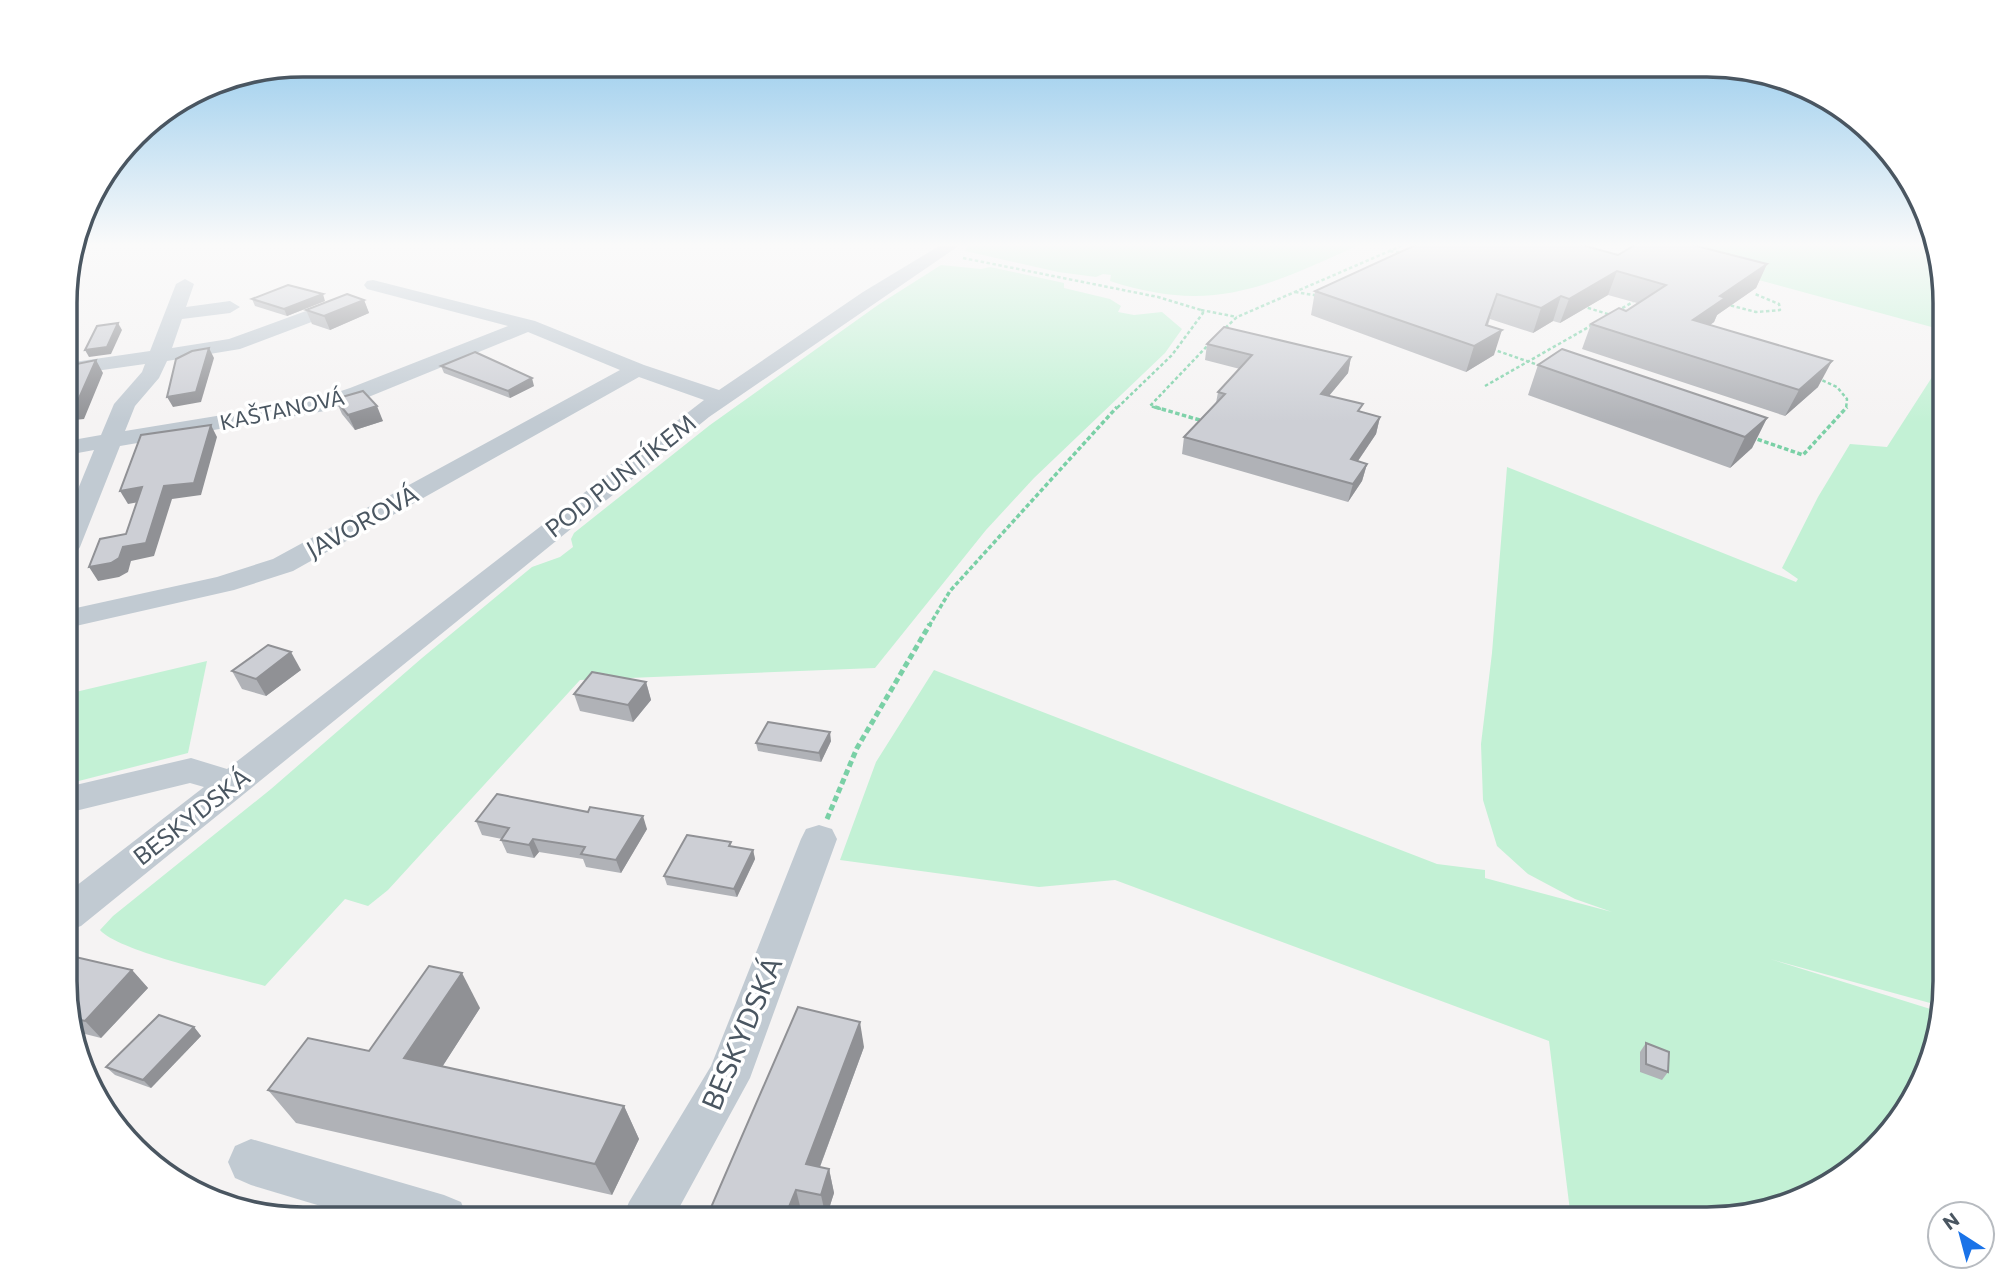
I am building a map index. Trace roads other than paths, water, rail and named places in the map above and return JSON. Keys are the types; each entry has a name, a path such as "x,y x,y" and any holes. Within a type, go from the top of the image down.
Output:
{"street":[{"path":"77,521 125,404 152,374 178,303"},
{"path":"77,368 233,345 262,336 339,303"},
{"path":"443,303 528,325 637,369 721,398"},
{"name":"POD PUNTÍKEM","path":"316,719 552,528 721,398 864,303"},
{"path":"174,313 230,307"},
{"name":"KAŠTANOVÁ","path":"77,446 317,406 358,393 528,325"},
{"name":"JAVOROVÁ","path":"77,617 224,584 283,565 637,369"},
{"name":"BESKYDSKÁ","path":"77,907 231,783 316,719"},
{"path":"77,798 191,770 231,783"},
{"name":"BESKYDSKÁ","path":"653,1207 729,1078 819,839"},
{"path":"251,1162 403,1207"}]}
